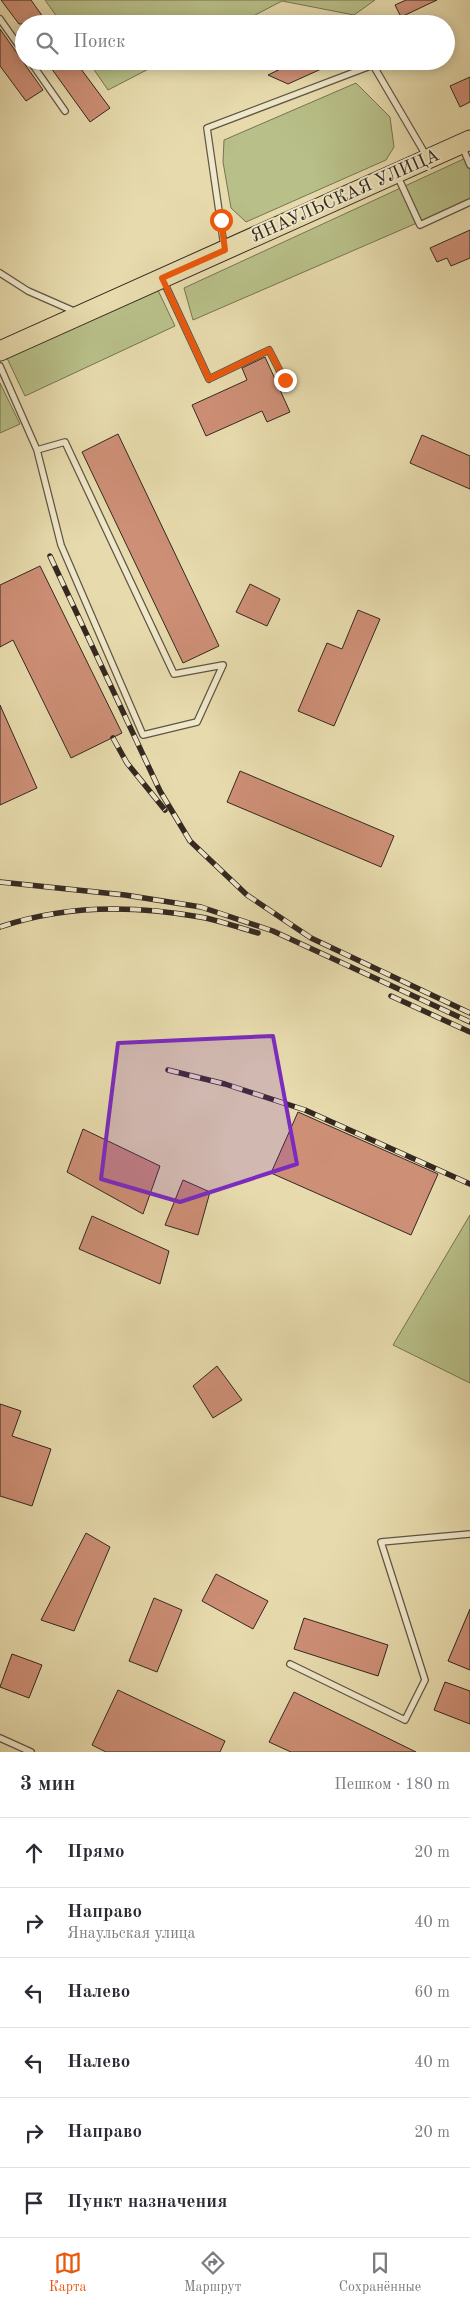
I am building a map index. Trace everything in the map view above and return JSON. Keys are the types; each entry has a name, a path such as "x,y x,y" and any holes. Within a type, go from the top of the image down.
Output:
{"main road":[{"name":"ЯНАУЛЬСКАЯ УЛИЦА","path":"0,351 465,142"}],"lane":[{"path":"0,19 15,40"},
{"path":"36,70 65,111"},
{"path":"225,250 207,128 360,70"},
{"path":"376,70 428,159"},
{"path":"465,142 470,165"},
{"path":"396,173 420,225 470,202"},
{"path":"0,273 28,290 81,314"},
{"path":"162,278 209,379 269,350 285,380"},
{"path":"0,366 37,450 61,545 143,735 196,722 223,665 174,674 66,442 37,450"},
{"path":"290,1664 405,1720 425,1680 381,1542 470,1534"},
{"path":"0,1738 29,1752"}],"highlighted area":[{"path":"273,1036 297,1164 180,1202 101,1179 118,1043"}],"green space":[{"path":"45,0 375,0 354,15 282,1 255,15 56,15"},
{"path":"94,70 147,70 108,90"},
{"path":"356,83 390,117 394,147 386,160 246,222 231,208 223,162 224,140"},
{"path":"470,156 470,200 193,320 184,288"},
{"path":"155,284 175,326 25,396 5,354"},
{"path":"0,383 20,424 0,433"},
{"path":"470,1215 470,1383 393,1345"}],"building":[{"path":"1,0 31,0 42,15 15,15 15,19"},
{"path":"406,0 437,0 405,15 400,15 395,5"},
{"path":"0,29 15,50 15,70 29,70 43,90 26,101 0,66"},
{"path":"52,70 82,70 110,108 90,122"},
{"path":"278,70 319,70 288,84 268,75"},
{"path":"470,77 470,102 460,107 450,86"},
{"path":"470,230 470,258 451,266 447,258 437,262 430,248"},
{"path":"265,357 290,412 267,422 262,411 206,436 192,405 247,380 242,368"},
{"path":"118,434 219,646 183,663 82,452"},
{"path":"422,435 470,456 470,489 410,463"},
{"path":"40,566 122,733 71,758 13,640 0,647 0,585"},
{"path":"250,584 280,599 267,626 236,612"},
{"path":"358,610 380,619 334,726 298,711 327,643 342,649"},
{"path":"0,705 37,788 0,805"},
{"path":"240,771 394,836 381,867 227,802"},
{"path":"298,1112 438,1174 411,1235 271,1173"},
{"path":"83,1129 160,1166 143,1214 67,1172"},
{"path":"183,1180 210,1192 198,1235 165,1225"},
{"path":"92,1216 169,1251 160,1284 79,1249"},
{"path":"217,1366 242,1400 213,1418 193,1386"},
{"path":"0,1404 21,1411 12,1436 51,1449 32,1506 0,1496"},
{"path":"86,1533 110,1547 74,1631 41,1620"},
{"path":"216,1574 268,1601 253,1629 202,1601"},
{"path":"154,1598 182,1610 157,1672 129,1661"},
{"path":"470,1609 470,1670 448,1661"},
{"path":"304,1618 388,1645 378,1676 294,1649"},
{"path":"12,1654 42,1665 29,1698 0,1687"},
{"path":"445,1682 470,1691 470,1724 434,1710"},
{"path":"118,1690 225,1741 220,1752 106,1752 92,1745"},
{"path":"294,1692 416,1752 291,1752 269,1742"}],"railway":[{"path":"50,556 160,791 190,841 247,895 311,938 470,1013"},
{"path":"113,738 127,763 165,810"},
{"path":"0,882 125,895 201,907 273,931 470,1022"},
{"path":"0,927 49,914 99,909 124,909 149,910 200,917 258,933"},
{"path":"391,996 470,1032"},
{"path":"168,1070 225,1084 305,1110 470,1184"}],"route":[{"path":"221,220 225,250 162,278 209,379 269,350 285,380"}]}
